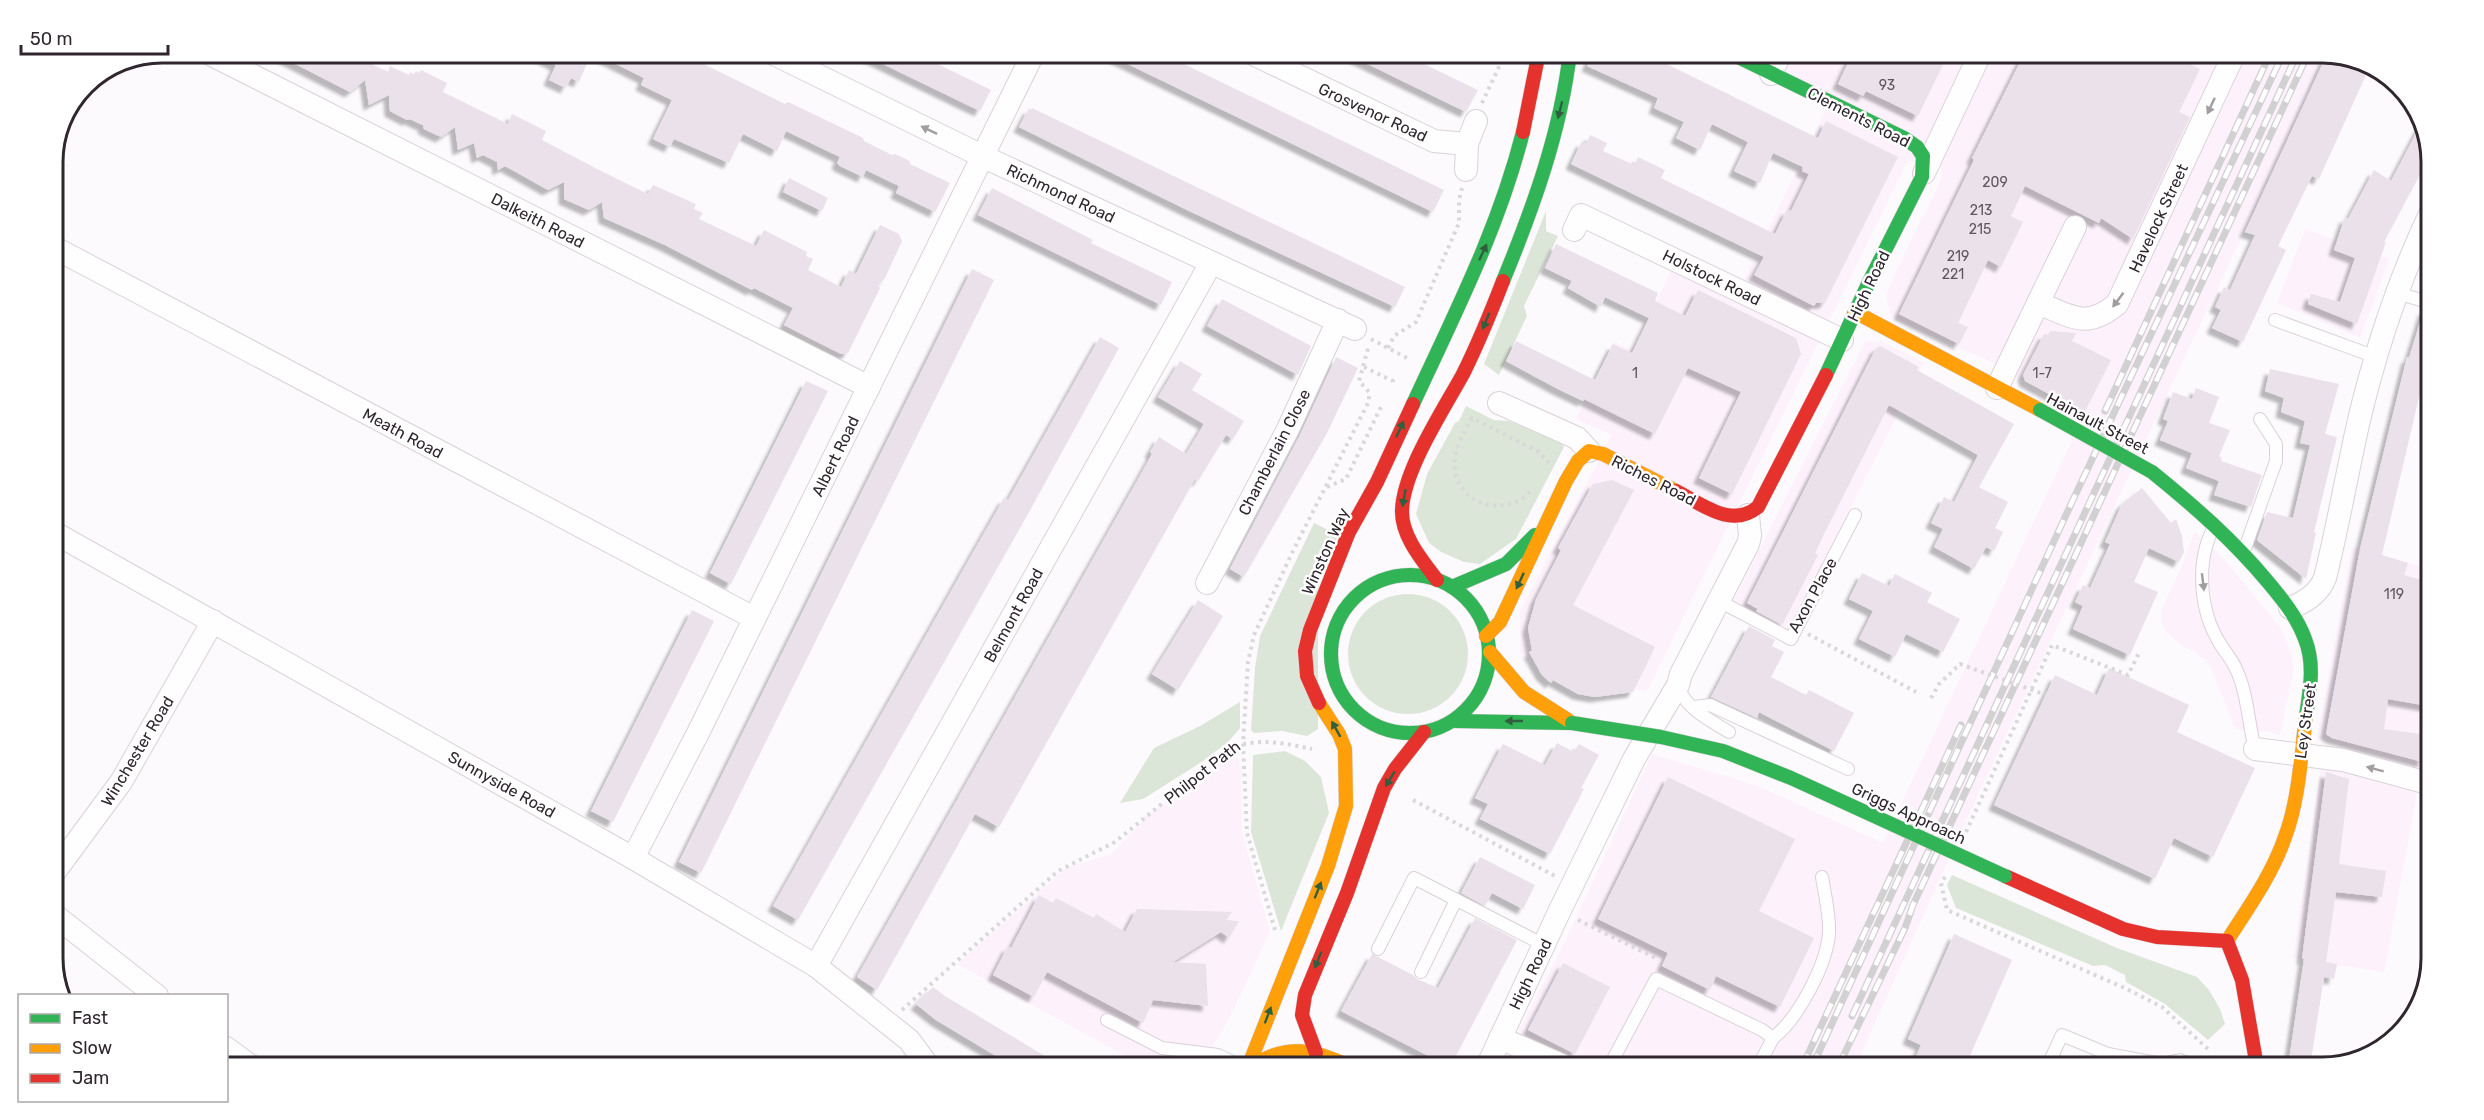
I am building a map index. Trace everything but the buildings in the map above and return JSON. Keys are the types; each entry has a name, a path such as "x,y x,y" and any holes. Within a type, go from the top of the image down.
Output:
{"street":[{"name":"Dalkeith Road","path":"228,63 869,387"},
{"name":"Richmond Road","path":"792,63 982,156 1355,329"},
{"name":"Albert Road","path":"633,858 699,731 1028,63"},
{"name":"Grosvenor Road","path":"1272,63 1434,141 1467,144"},
{"name":"Winston Way","path":"1253,1057 1328,866 1346,806 1345,749 1339,735 1314,696 1305,667 1305,651 1320,601 1349,532 1377,482 1490,237 1510,182 1531,99 1537,63"},
{"path":"1437,580 1418,554 1407,532 1402,512 1407,486 1469,359 1522,234 1538,189 1561,107 1568,63"},
{"name":"Clements Road","path":"1750,63 1904,138 1917,147 1923,156 1922,177"},
{"path":"1771,74 1776,63"},
{"name":"High Road","path":"1748,515 1758,507 1769,488 1976,63"},
{"name":"Havelock Street","path":"2038,303 2077,318 2092,319 2105,314 2117,304 2228,63"},
{"path":"1466,170 1467,144 1482,116"},
{"name":"Holstock Road","path":"1575,218 1842,340"},
{"path":"1997,388 2075,227"},
{"path":"2290,608 2315,594 2325,578 2359,420 2376,357 2397,293 2421,234"},
{"name":"Meath Road","path":"63,252 754,618"},
{"name":"Belmont Road","path":"816,966 1211,263"},
{"name":"Hainault Street","path":"1855,312 2152,472 2198,509 2243,552 2290,608"},
{"name":"Chamberlain Close","path":"1207,583 1288,429 1355,329"},
{"name":"Riches Road","path":"1500,403 1577,438 1589,451 1604,454 1728,518 1748,515"},
{"path":"1486,636 1500,622 1566,481 1578,461 1589,451"},
{"path":"1363,537 1377,482"},
{"path":"1678,685 1681,674 1750,536 1748,515"},
{"path":"1452,587 1506,564 1543,527"},
{"name":"Sunnyside Road","path":"63,538 633,858 816,966 909,1040 921,1057"},
{"path":"1399,575 1419,575 1437,580 1452,587 1468,600 1479,617 1486,636 1490,652 1489,668 1478,697 1456,721 1440,729 1402,733 1380,728 1360,716 1345,701 1335,682 1330,662 1331,640 1338,620 1349,602 1364,589 1381,580 1399,575"},
{"path":"1349,602 1352,580"},
{"name":"Ley Street","path":"2227,941 2269,875 2286,836 2295,796 2312,676 2306,640 2290,608"},
{"name":"Winchester Road","path":"63,860 121,782 213,621"},
{"name":"Griggs Approach","path":"1490,652 1508,679 1533,702 1572,723"},
{"name":"High Road","path":"1491,1057 1544,945 1567,920 1573,885 1634,759 1678,685"},
{"path":"1360,716 1364,732"},
{"name":"Griggs Approach","path":"1456,721 1572,723 1661,737 1724,751 1791,778 2123,929 2157,937 2227,941"},
{"path":"1316,1053 1302,1014 1305,995 1347,893 1384,788 1424,732"},
{"path":"2255,749 2343,760 2421,781"},
{"path":"1346,806 1358,776"},
{"path":"63,922 154,994"},
{"path":"2227,941 2242,980 2255,1057"},
{"path":"1500,1038 1542,1057"},
{"path":"1266,1057 1288,1050 1316,1053 1325,1057"}],"lane":[{"path":"2397,293 2421,300"},
{"path":"2275,320 2376,357"},
{"path":"2243,552 2276,462 2276,444 2260,419"},
{"name":"Axon Place","path":"1719,601 1791,639 1855,515"},
{"path":"2214,526 2206,542 2202,572 2208,618 2218,641 2236,668 2245,696 2255,749"},
{"path":"1678,685 1683,698 1704,718 1729,732"},
{"path":"1695,707 1710,705 1848,769"},
{"path":"1378,950 1414,878 1544,945"},
{"path":"1764,1057 1773,1038 1790,1022 1816,976 1826,949 1829,920 1822,878"},
{"path":"1421,972 1456,900"},
{"path":"1615,1057 1656,979 1762,1029 1773,1038"},
{"path":"1107,1020 1162,1048 1222,1057"},
{"path":"2052,1057 2062,1035 2111,1057"}],"path":[{"path":"1482,116 1481,105 1501,63"},
{"path":"1388,348 1394,336 1416,322 1451,243 1459,223 1459,200 1466,170"},
{"path":"1355,329 1415,363"},
{"path":"1367,350 1364,366 1393,381 1388,391"},
{"name":"Philpot Path","path":"900,1012 1058,871 1115,842 1208,764 1243,742 1248,662 1254,635 1369,401 1369,392 1359,381 1364,366"},
{"path":"1326,487 1346,479 1384,400"},
{"path":"1537,485 1528,495 1514,504 1500,507 1485,505 1470,496 1458,481 1455,469 1456,446 1472,418 1539,452 1550,464 1556,466"},
{"path":"1543,473 1550,464"},
{"path":"1797,628 1916,692"},
{"path":"1962,841 2052,645 2128,675 2139,653"},
{"path":"1931,698 1939,684 1960,664 2046,695"},
{"path":"1275,931 1247,833 1243,742 1275,741 1312,749"},
{"path":"1413,800 1573,885"},
{"path":"1947,873 1941,883 1947,910 2127,989 2162,1007 2218,1057"},
{"path":"1567,920 1658,959"}],"shaded area":[{"path":"1788,63 2324,63 1970,812 1860,1057 1572,1057 1518,1032 1566,940 1652,754 1758,786 1883,843 2083,417 1990,361 1898,321 1890,313 1886,297 1889,287 1942,177 1940,156 1907,162 1647,691 1552,674 1520,652 1520,611 1612,435 1576,419 1613,341 1632,350 1673,268 1736,297 1826,109 1786,68"},
{"path":"2305,229 2389,259 2360,338 2277,303"},
{"path":"1881,341 1924,363 1788,629 1734,600 1865,342"},
{"path":"2194,531 2223,558 2281,628 2292,655 2293,672 2280,735 2267,731 2241,731 2234,726 2213,671 2205,659 2178,643 2165,631 2161,619 2162,609 2188,552"},
{"path":"2352,547 2421,566 2421,768 2317,738"},
{"path":"1232,756 1238,758 1241,767 1242,832 1270,931 1230,1017 1206,1057 1128,1057 957,964 1066,868 1111,854 1145,819 1144,817 1223,760"},
{"path":"2321,766 2417,793 2384,972 2293,958"}],"green space":[{"path":"1546,211 1546,231 1558,236 1524,306 1527,316 1499,375 1484,364"},
{"path":"1466,406 1494,420 1509,421 1560,441 1564,447 1516,539 1480,564 1464,562 1441,552 1429,543 1416,514 1427,474"},
{"path":"1314,523 1338,535 1318,587 1318,729 1307,736 1282,731 1254,733 1251,730 1255,668 1260,636"},
{"path":"1408,594 1431,599 1450,612 1463,631 1468,654 1463,677 1450,696 1431,709 1408,714 1385,709 1366,696 1353,677 1348,654 1353,631 1366,612 1385,599"},
{"path":"1240,702 1240,728 1228,742 1200,763 1143,799 1120,803 1154,748 1200,726"},
{"path":"1285,751 1305,761 1321,777 1329,813 1281,931 1251,832 1253,755"},
{"path":"1952,875 2117,948 2197,977 2209,990 2220,1009 2225,1024 2208,1040 2165,1004 2126,982 2125,975 2105,965 2093,966 1956,908 1947,885"}],"railway":[{"path":"2105,411 2266,63"},
{"path":"1817,1057 2072,502 2279,63"},
{"path":"1852,1016 2293,63"},
{"path":"1843,1057 1905,928 1913,905 2304,63"},
{"path":"1807,1057 1961,725"}],"traffic: fast":[{"path":"1503,281 1525,226 1553,140 1569,63"},
{"path":"1751,63 1904,138 1917,147 1923,156 1922,177 1869,282 1826,375"},
{"path":"1413,404 1460,304 1488,237 1513,168 1523,132"},
{"path":"2040,410 2152,472"},
{"path":"2152,472 2241,552 2274,589 2294,616 2302,631 2310,658 2311,677 2306,716"},
{"path":"1452,587 1506,564 1535,535"},
{"path":"1410,575 1425,576 1440,581 1454,588 1466,598 1476,610 1483,624 1488,639 1489,654 1488,669 1483,684 1476,698 1466,710 1454,720 1440,727 1425,732 1410,733 1395,732 1380,727 1366,720 1354,710 1344,698 1337,684 1332,669 1331,654 1332,639 1337,624 1344,610 1354,598 1366,588 1380,581 1395,576 1410,575"},
{"path":"1456,721 1572,723"},
{"path":"1572,723 1661,737 1723,751 1791,778 2005,876"}],"traffic: slow":[{"path":"1855,312 2040,410"},
{"path":"1486,636 1500,622 1566,481 1578,461 1589,451 1603,454 1676,491"},
{"path":"1490,652 1524,692 1568,720"},
{"path":"1252,1057 1328,866 1346,806 1345,749 1339,734 1319,703"},
{"path":"2227,941 2266,878 2280,851 2290,823 2301,762 2306,716"},
{"path":"1268,1057 1300,1051 1327,1057"}],"traffic: jam":[{"path":"1523,132 1537,63"},
{"path":"1437,580 1409,539 1403,521 1404,496 1416,460 1469,363 1503,281"},
{"path":"1676,491 1706,508 1727,515 1737,516 1758,507 1826,375"},
{"path":"1319,703 1307,676 1305,651 1310,630 1349,532 1377,482 1413,404"},
{"path":"1316,1053 1302,1015 1305,995 1347,893 1384,788 1395,769 1424,732"},
{"path":"2005,876 2123,929 2157,937 2227,941"},
{"path":"2227,941 2242,980 2255,1057"}]}
